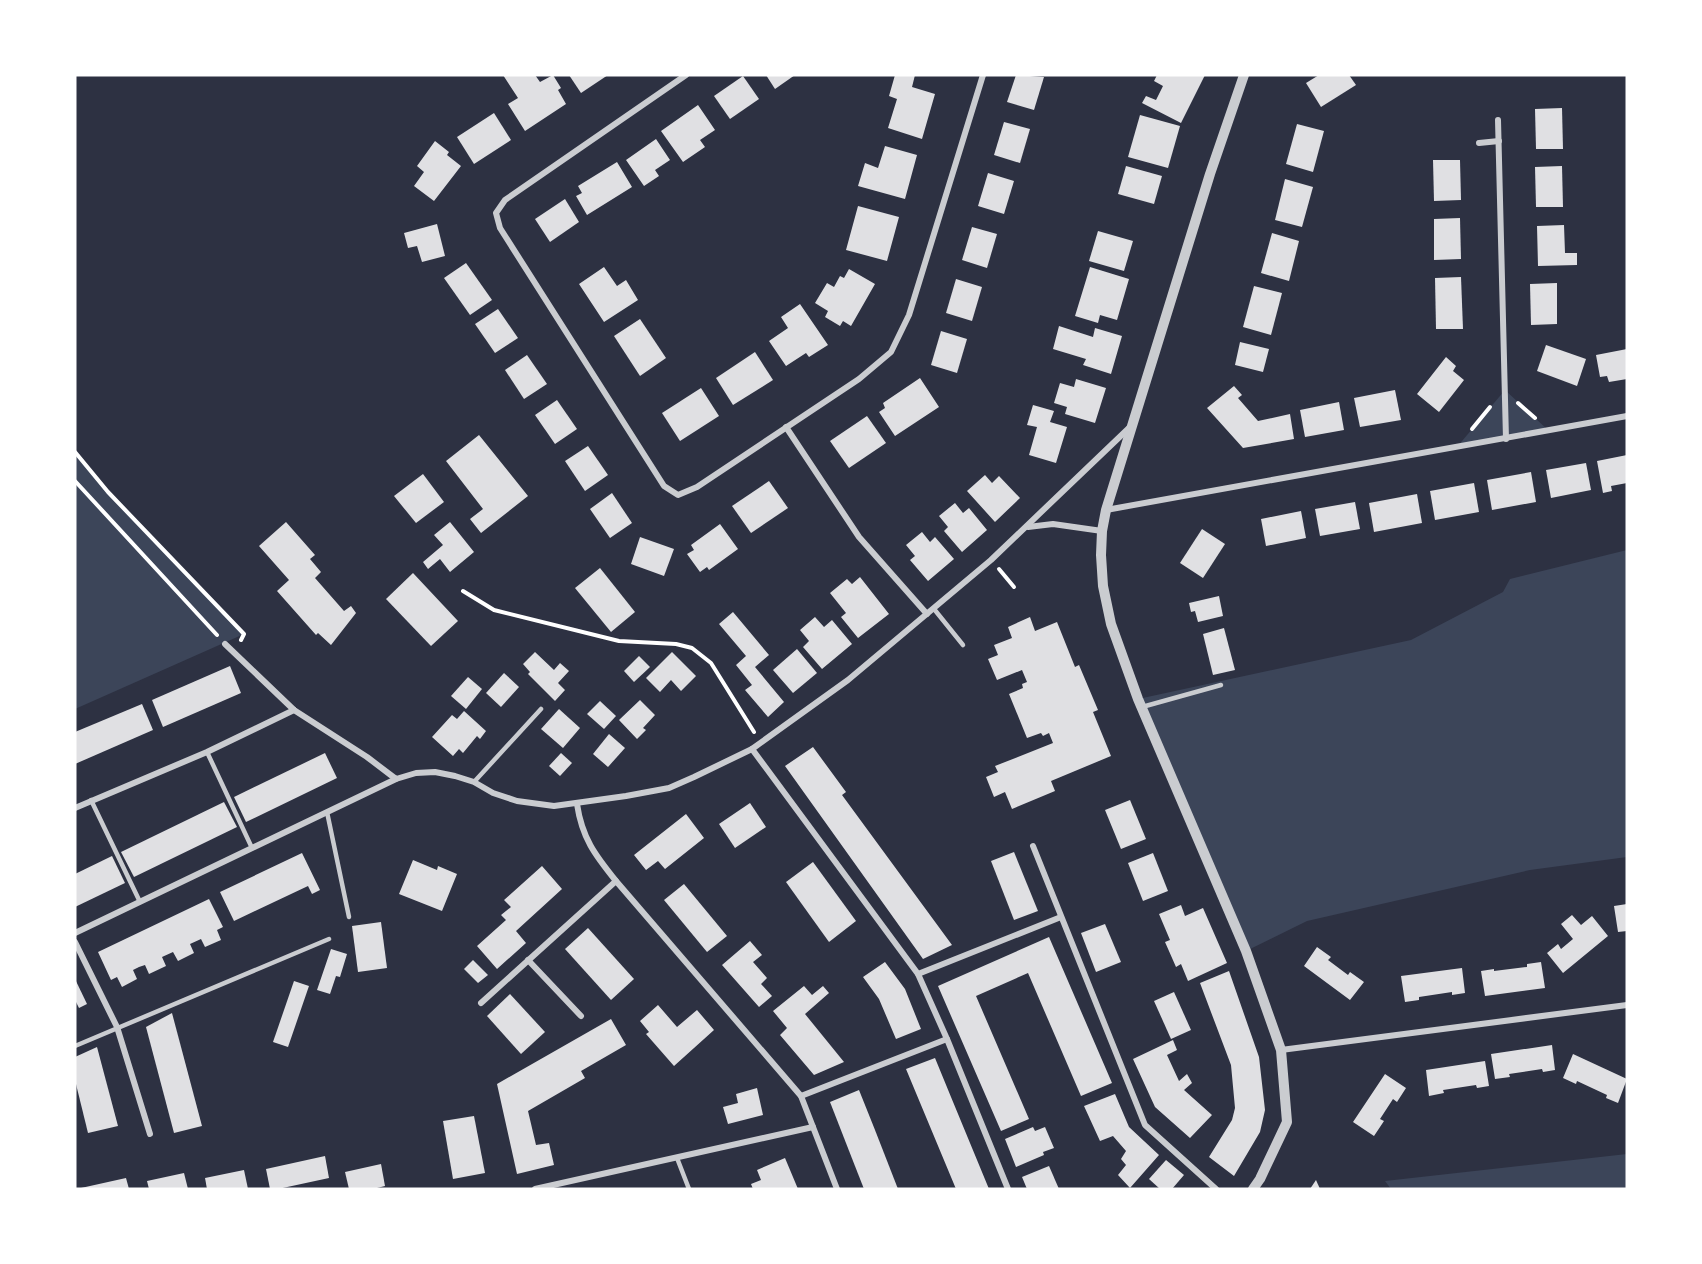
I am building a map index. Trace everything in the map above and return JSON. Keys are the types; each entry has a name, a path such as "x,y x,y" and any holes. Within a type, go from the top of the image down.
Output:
{"street":[{"path":"686,75 505,200 496,213 500,228 664,486 678,495 697,487 859,379 891,352 909,315 983,75"},
{"path":"1244,75 1210,174 1106,510 1102,531 1103,586 1111,624 1142,707 1246,951 1281,1050 1287,1122 1253,1189"},
{"path":"1498,120 1506,439"},
{"path":"1479,143 1499,141"},
{"path":"1106,510 1627,416"},
{"path":"75,933 396,779 416,772 435,772 455,776 474,782 493,793 526,803 554,806 669,788 752,749 848,680 934,609 1027,527 1132,425"},
{"path":"786,428 859,537 927,614"},
{"path":"1027,527 1053,524 1102,531"},
{"path":"225,645 294,710 367,757 396,779"},
{"path":"75,808 207,752 294,710"},
{"path":"752,749 918,974 1008,1189"},
{"path":"577,804 580,822 592,850 801,1096 837,1189"},
{"path":"1033,846 1145,1125 1216,1189"},
{"path":"481,1003 616,881"},
{"path":"918,974 1061,918"},
{"path":"75,942 117,1027 150,1134"},
{"path":"528,960 581,1016"},
{"path":"1281,1050 1627,1005"},
{"path":"801,1096 947,1039"},
{"path":"535,1189 813,1126"}],"lane":[{"path":"934,609 963,645"},
{"path":"1142,707 1221,685"},
{"path":"474,782 541,709"},
{"path":"207,752 252,848"},
{"path":"92,801 140,902"},
{"path":"327,812 350,917"},
{"path":"75,1046 329,939"},
{"path":"677,1158 689,1189"}],"path":[{"path":"75,452 108,492 243,634 234,652"},
{"path":"75,482 225,645"},
{"path":"991,560 1014,587"},
{"path":"464,591 494,610 619,641 676,644 692,648 711,663 761,743"}],"shaded area":[{"path":"1505,390 1549,431 1457,447"},
{"path":"75,452 108,492 244,634 75,709"},
{"path":"1627,550 1627,857 1530,870 1307,921 1246,951 1138,699 1411,640 1503,592 1510,579"},
{"path":"1627,1154 1627,1189 1391,1189 1385,1181"}],"building":[{"path":"503,75 535,75 540,82 553,75 561,88 558,90 566,104 525,131 508,104 518,98"},
{"path":"569,75 608,75 581,93"},
{"path":"766,75 795,75 775,89"},
{"path":"895,75 915,75 912,87 935,94 922,139 888,128 897,99 889,96"},
{"path":"1016,75 1044,77 1034,110 1007,102"},
{"path":"1157,75 1205,75 1181,123 1142,103 1146,96 1156,100 1163,86 1154,81"},
{"path":"1319,75 1349,75 1356,85 1321,107 1306,83"},
{"path":"743,76 759,99 730,119 714,96"},
{"path":"698,105 715,130 700,140 705,147 683,162 661,131"},
{"path":"1562,108 1563,149 1536,149 1535,109"},
{"path":"494,113 511,140 474,164 457,137"},
{"path":"1140,115 1180,126 1168,168 1128,157"},
{"path":"1004,122 1030,129 1020,163 994,155"},
{"path":"1297,124 1324,131 1313,172 1286,164"},
{"path":"656,139 670,160 655,170 659,176 644,186 626,160"},
{"path":"435,141 461,166 434,201 414,186 424,172 417,166"},
{"path":"885,146 917,155 905,199 858,186 865,163 878,168"},
{"path":"1433,160 1460,160 1461,200 1434,201"},
{"path":"617,162 632,187 587,215 576,196 582,193 578,186"},
{"path":"1126,166 1162,176 1154,204 1118,194"},
{"path":"1562,166 1563,207 1536,207 1535,167"},
{"path":"988,173 1014,181 1004,214 978,206"},
{"path":"1285,179 1313,187 1302,227 1275,220"},
{"path":"565,199 579,222 550,242 535,219"},
{"path":"858,206 899,217 887,261 846,250"},
{"path":"1460,218 1461,259 1434,260 1434,219"},
{"path":"437,224 445,256 422,262 417,246 408,248 404,233"},
{"path":"1564,225 1565,253 1577,253 1577,265 1538,266 1537,226"},
{"path":"972,227 997,234 987,268 962,260"},
{"path":"1098,231 1133,241 1124,271 1089,261"},
{"path":"1272,233 1299,241 1289,281 1261,273"},
{"path":"466,263 492,300 470,315 444,278"},
{"path":"604,267 617,286 626,280 638,300 604,322 579,284"},
{"path":"1090,267 1129,279 1117,320 1100,315 1098,323 1075,316"},
{"path":"849,269 875,284 851,326 843,321 840,326 825,317 828,311 815,303 827,283 834,287 840,276 844,278"},
{"path":"1461,277 1463,329 1436,329 1435,278"},
{"path":"956,279 982,287 972,321 946,313"},
{"path":"1557,283 1557,324 1531,325 1530,284"},
{"path":"1254,286 1282,293 1271,335 1243,327"},
{"path":"800,304 828,345 809,357 806,353 786,366 769,341 788,328 781,317"},
{"path":"498,309 518,338 495,353 475,324"},
{"path":"640,319 666,358 640,376 614,336"},
{"path":"1059,326 1093,337 1095,328 1122,336 1111,374 1083,365 1086,359 1053,349"},
{"path":"941,331 967,339 957,373 931,365"},
{"path":"1240,342 1269,349 1263,372 1235,365"},
{"path":"1546,345 1586,359 1577,386 1537,371"},
{"path":"1627,349 1627,379 1609,382 1607,376 1600,377 1596,355"},
{"path":"755,352 773,380 733,405 716,378"},
{"path":"527,355 547,384 524,399 505,370"},
{"path":"1446,357 1456,366 1453,371 1464,380 1439,412 1417,394"},
{"path":"920,378 939,407 895,436 879,412 885,408 883,403"},
{"path":"1076,379 1106,388 1095,423 1065,414 1067,407 1054,403 1060,383 1074,387"},
{"path":"1234,386 1242,395 1238,398 1258,421 1290,414 1294,439 1243,448 1207,408"},
{"path":"701,388 719,416 680,441 662,413"},
{"path":"1395,390 1401,420 1360,427 1354,398"},
{"path":"557,400 577,429 555,444 535,415"},
{"path":"1339,402 1344,430 1305,437 1300,410"},
{"path":"1033,405 1054,411 1050,422 1067,427 1056,463 1029,455 1037,427 1027,425"},
{"path":"867,416 886,443 849,468 830,441"},
{"path":"479,435 528,496 481,533 470,519 483,509 446,461"},
{"path":"588,446 608,475 585,491 565,461"},
{"path":"1627,455 1627,483 1611,486 1612,491 1603,493 1597,461"},
{"path":"1586,463 1591,490 1551,498 1546,470"},
{"path":"1531,472 1536,502 1492,510 1487,480"},
{"path":"423,474 444,502 416,523 394,496"},
{"path":"985,475 992,483 999,476 1020,498 995,522 967,491"},
{"path":"769,481 788,508 751,533 732,506"},
{"path":"1474,483 1479,512 1435,520 1430,491"},
{"path":"612,493 632,523 610,538 590,509"},
{"path":"1417,494 1422,523 1374,532 1369,503"},
{"path":"1355,502 1360,529 1320,536 1315,509"},
{"path":"955,503 963,513 969,508 987,530 962,552 944,531 948,527 939,516"},
{"path":"1301,511 1306,538 1266,546 1261,519"},
{"path":"286,522 315,555 310,559 321,572 315,578 344,611 351,606 356,613 331,645 318,633 316,635 277,591 289,580 259,546"},
{"path":"450,522 474,552 450,572 440,559 428,569 423,562 443,545 434,535"},
{"path":"720,524 738,549 709,570 707,567 700,572 687,554 694,550 691,545"},
{"path":"1202,529 1225,544 1203,578 1180,563"},
{"path":"922,532 930,542 935,537 954,559 928,581 910,560 915,556 906,545"},
{"path":"640,537 674,549 664,576 631,564"},
{"path":"600,568 635,612 611,632 575,588"},
{"path":"413,573 458,621 431,646 386,599"},
{"path":"860,577 889,614 858,638 841,617 846,613 830,593 847,579 852,584"},
{"path":"1219,596 1223,616 1198,622 1195,611 1191,612 1189,603"},
{"path":"733,612 769,655 755,667 784,702 768,717 745,690 752,685 736,665 746,656 719,624"},
{"path":"815,617 824,627 832,620 852,644 822,669 803,647 809,641 800,630"},
{"path":"1030,617 1035,631 1057,622 1075,667 1079,665 1098,710 1093,712 1111,756 1051,781 1055,791 1012,809 1005,792 994,797 986,777 998,772 995,766 1053,743 1049,733 1027,738 1009,694 1023,688 1022,684 1027,682 1022,670 997,680 988,659 998,655 994,645 1012,638 1008,627"},
{"path":"1224,628 1235,670 1213,675 1203,634"},
{"path":"797,649 817,673 793,693 773,670"},
{"path":"535,652 554,670 560,663 569,671 558,683 565,690 555,701 528,674 530,672 523,664"},
{"path":"672,652 696,676 681,691 671,680 660,692 646,678"},
{"path":"639,656 650,667 634,682 624,671"},
{"path":"230,666 241,693 163,727 152,700"},
{"path":"504,673 519,687 501,707 486,693"},
{"path":"468,677 482,689 466,709 451,696"},
{"path":"640,700 655,715 637,739 619,720"},
{"path":"600,701 616,716 604,729 587,714"},
{"path":"142,704 153,730 75,764 75,732"},
{"path":"559,709 580,728 563,748 541,729"},
{"path":"464,711 486,731 480,739 477,736 463,753 459,749 453,756 432,737 452,715 457,719"},
{"path":"609,734 625,748 608,767 593,754"},
{"path":"813,747 846,792 842,795 952,945 923,959 785,766"},
{"path":"325,753 337,778 246,822 234,797"},
{"path":"561,753 572,763 560,776 549,766"},
{"path":"1130,800 1146,839 1121,849 1105,810"},
{"path":"224,802 237,827 134,877 121,852"},
{"path":"750,803 766,827 735,848 719,824"},
{"path":"686,814 704,838 665,869 658,861 646,870 634,855"},
{"path":"1014,852 1038,911 1014,920 991,861"},
{"path":"302,853 320,890 312,894 308,886 234,921 220,892"},
{"path":"1153,853 1168,891 1143,901 1128,863"},
{"path":"112,856 125,883 75,907 75,874"},
{"path":"413,860 437,870 438,866 457,874 442,911 399,894"},
{"path":"813,862 856,921 829,942 786,882"},
{"path":"542,866 562,889 516,931 526,943 497,969 477,946 506,920 501,915 511,907 504,900"},
{"path":"684,884 727,936 707,952 664,900"},
{"path":"209,899 223,927 217,930 221,940 205,947 201,939 190,944 194,953 178,961 173,952 162,957 166,966 149,974 145,965 139,967 133,970 137,979 122,987 117,977 111,980 98,952"},
{"path":"1627,904 1627,931 1618,932 1614,906"},
{"path":"1181,905 1185,916 1203,908 1227,963 1188,981 1181,964 1176,967 1165,942 1170,940 1159,914"},
{"path":"1572,915 1581,925 1592,916 1608,936 1563,973 1547,953 1558,944 1561,949 1573,939 1561,924"},
{"path":"381,922 387,968 358,972 352,926"},
{"path":"1105,924 1121,962 1096,972 1081,933"},
{"path":"588,928 634,979 611,1000 565,949"},
{"path":"1049,937 1112,1083 1081,1096 1028,973 976,996 1029,1119 1001,1131 938,986"},
{"path":"750,941 762,955 753,962 767,978 761,984 772,996 759,1007 722,965"},
{"path":"1317,947 1331,957 1328,960 1348,975 1350,972 1364,982 1350,1000 1304,966"},
{"path":"331,949 347,954 340,977 336,976 330,994 317,990"},
{"path":"473,960 488,975 478,983 464,969"},
{"path":"885,962 905,989 921,1029 896,1039 879,999 863,977"},
{"path":"1541,962 1545,988 1485,996 1481,971 1527,967 1527,964"},
{"path":"1462,968 1465,993 1452,995 1452,992 1419,997 1419,1000 1405,1002 1401,976"},
{"path":"1229,971 1259,1057 1265,1110 1260,1132 1234,1176 1209,1157 1232,1120 1235,1108 1231,1065 1200,983"},
{"path":"75,979 87,1004 79,1008 75,1000"},
{"path":"294,981 309,986 288,1047 273,1042"},
{"path":"804,986 812,995 823,986 829,993 805,1014 844,1062 814,1075 780,1035 787,1028 773,1011"},
{"path":"1174,992 1191,1030 1171,1039 1154,1001"},
{"path":"510,994 545,1032 521,1054 487,1016"},
{"path":"658,1005 677,1027 697,1010 714,1030 674,1066 646,1034 649,1032 640,1021"},
{"path":"172,1013 202,1126 174,1133 146,1027"},
{"path":"611,1019 626,1045 581,1071 585,1078 528,1111 536,1145 549,1143 554,1165 517,1174 497,1084"},
{"path":"1173,1040 1177,1050 1167,1055 1179,1081 1187,1074 1192,1083 1184,1090 1212,1115 1190,1138 1155,1107 1133,1059"},
{"path":"1552,1045 1555,1070 1543,1072 1542,1069 1509,1074 1510,1077 1495,1079 1491,1054"},
{"path":"97,1047 118,1126 88,1133 75,1080 75,1057"},
{"path":"1573,1054 1627,1079 1618,1103 1606,1098 1607,1095 1577,1081 1576,1084 1563,1078"},
{"path":"935,1058 989,1189 956,1189 906,1069"},
{"path":"1485,1061 1489,1086 1477,1088 1476,1085 1443,1090 1444,1093 1429,1096 1426,1070"},
{"path":"1385,1074 1406,1088 1397,1102 1393,1099 1380,1119 1384,1121 1374,1136 1353,1122"},
{"path":"757,1088 763,1115 728,1124 723,1107 738,1103 736,1094"},
{"path":"859,1090 898,1189 864,1189 830,1102"},
{"path":"1115,1094 1129,1127 1159,1155 1130,1188 1118,1175 1126,1165 1121,1159 1126,1151 1113,1136 1100,1141 1084,1106"},
{"path":"474,1116 485,1173 453,1179 443,1121"},
{"path":"1033,1127 1035,1131 1045,1127 1054,1148 1016,1167 1005,1139"},
{"path":"325,1156 329,1178 270,1189 266,1169"},
{"path":"785,1158 798,1189 753,1189 751,1184 761,1180 757,1170"},
{"path":"1166,1160 1184,1175 1172,1189 1160,1189 1149,1179"},
{"path":"381,1164 385,1186 373,1189 349,1189 345,1172"},
{"path":"1049,1166 1059,1189 1027,1189 1022,1177"},
{"path":"244,1170 248,1189 207,1189 205,1178"},
{"path":"184,1173 188,1189 149,1189 147,1181"},
{"path":"126,1178 129,1189 81,1189 81,1188"},
{"path":"1316,1180 1320,1189 1310,1189"}]}
